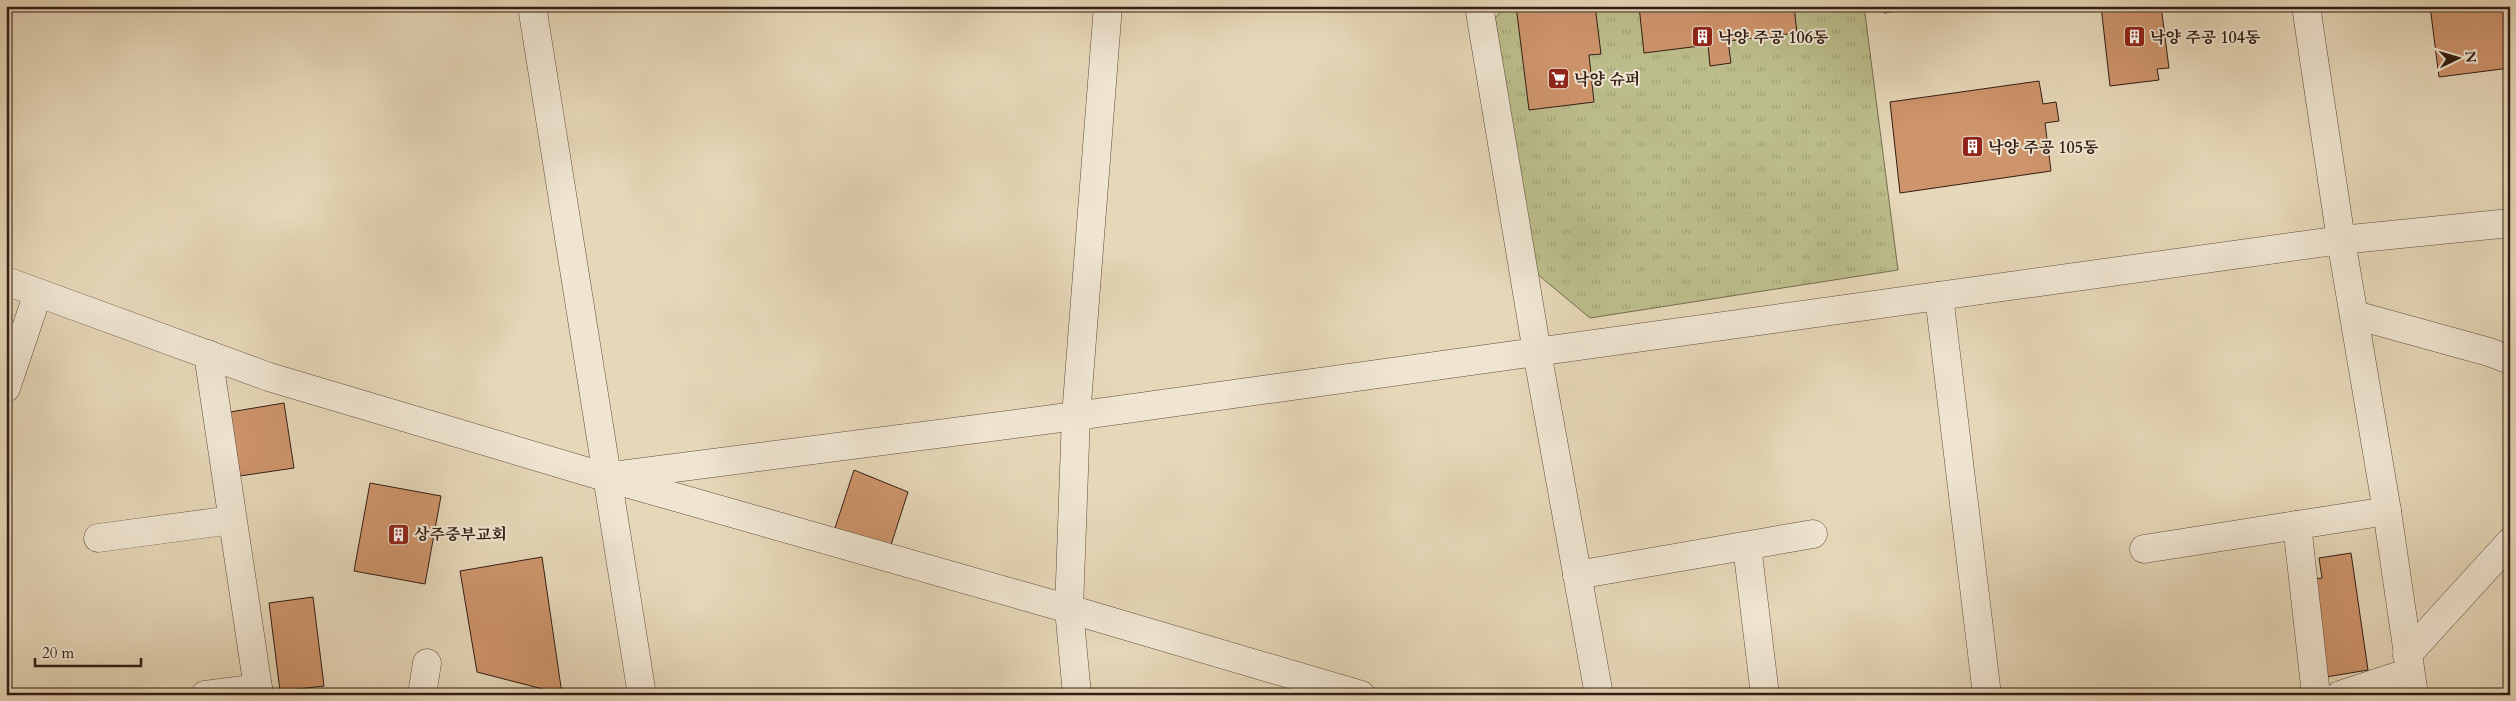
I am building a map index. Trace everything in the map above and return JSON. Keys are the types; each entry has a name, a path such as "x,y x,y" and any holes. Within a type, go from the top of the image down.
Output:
{"street":[{"path":"532,6 642,695"},
{"path":"1077,695 1069,609 1076,416 1108,6"},
{"path":"1479,6 1537,352 1599,695"},
{"path":"2306,6 2341,240 2387,512 2410,674"},
{"path":"606,477 1076,416 2341,240 2510,222"},
{"path":"6,281 269,377 606,477 1069,609 1294,686 1361,695"},
{"path":"6,388 38,293"},
{"path":"1939,296 1987,695"},
{"path":"2355,315 2488,352 2510,360"},
{"path":"204,695 258,691 208,354"},
{"path":"2144,549 2387,512"},
{"path":"98,538 232,520"},
{"path":"2297,525 2316,695"},
{"path":"1577,575 1813,534"},
{"path":"2340,695 2410,674 2510,542"},
{"path":"1747,546 1765,695"},
{"path":"422,695 427,663"}],"green space":[{"path":"1506,6 1864,6 1898,270 1590,318 1536,273 1495,18"}],"building":[{"name":"낙양 슈퍼","path":"1516,6 1595,6 1601,54 1589,55 1594,102 1529,110"},
{"name":"낙양 주공 106동","path":"1639,6 1794,6 1797,33 1728,41 1731,63 1710,66 1708,45 1644,53"},
{"path":"1883,6 1935,6 1884,13"},
{"name":"낙양 주공 104동","path":"2101,6 2161,6 2169,68 2157,69 2159,80 2110,86"},
{"path":"2430,6 2510,6 2510,68 2439,77"},
{"name":"낙양 주공 105동","path":"2039,81 2043,104 2056,102 2059,121 2045,123 2051,171 1900,193 1890,102"},
{"path":"284,403 294,468 240,476 230,412"},
{"path":"854,470 908,492 890,548 835,528"},
{"name":"상주중부교회","path":"370,483 441,496 425,584 354,571"},
{"path":"2351,553 2368,670 2326,677 2312,579 2322,578 2319,558"},
{"path":"542,557 562,694 477,672 460,571"},
{"path":"313,597 324,686 280,691 269,603"}],"place":[{"name":"낙양 주공 106동","path":"1702,37"},
{"name":"낙양 주공 104동","path":"2134,37"},
{"name":"낙양 슈퍼","path":"1558,79"},
{"name":"낙양 주공 105동","path":"1972,147"},
{"name":"상주중부교회","path":"398,534"}]}
